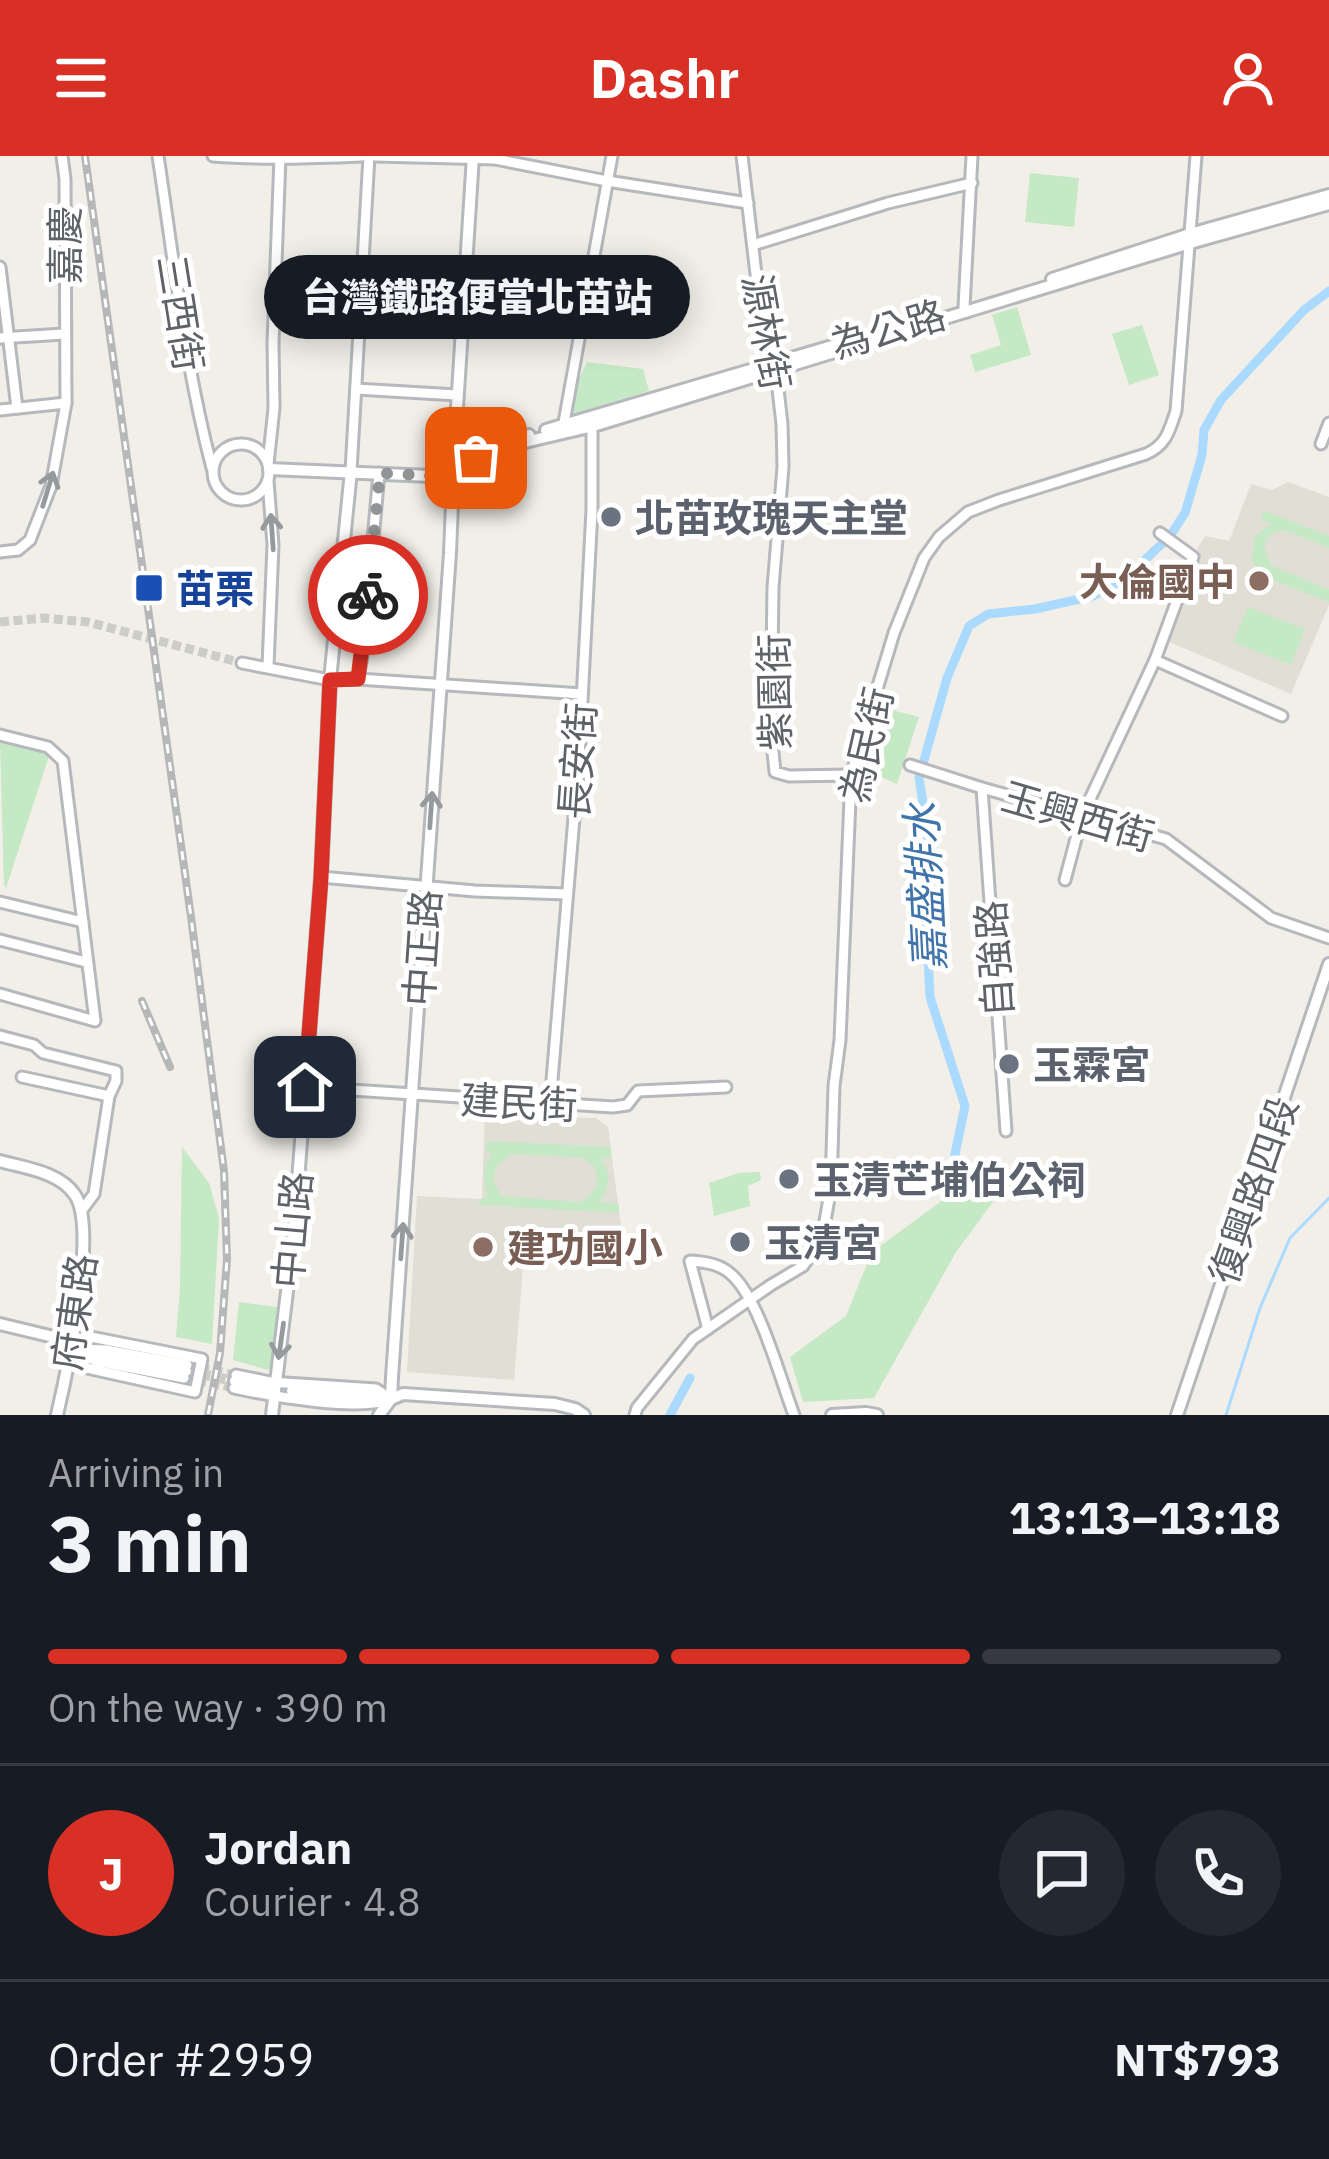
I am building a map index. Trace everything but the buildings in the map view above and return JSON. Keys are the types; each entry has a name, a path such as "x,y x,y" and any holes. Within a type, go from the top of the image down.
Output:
{"street":[{"name":"嘉慶","path":"0,552 18,550 30,540 51,486 65,404 62,156"},
{"name":"三西街","path":"158,156 184,340 212,468"},
{"path":"213,156 473,157 748,203"},
{"path":"351,471 368,156"},
{"path":"564,429 612,156"},
{"name":"源林街","path":"742,156 765,350 776,367 782,424 786,508 773,608"},
{"path":"966,309 973,156"},
{"name":"為民街","path":"635,1415 693,1339 803,1266 824,1227 840,1040 851,775 894,633 924,558 939,537 968,512 1146,454 1167,439 1176,411 1196,156"},
{"path":"268,666 273,545 268,471 280,157"},
{"name":"中正路","path":"391,1399 473,157"},
{"path":"753,245 888,203 972,183"},
{"name":"為公路","path":"1279,214 1329,194"},
{"name":"為公路","path":"454,477 503,443 592,422 1190,238 1329,204"},
{"path":"364,262 466,269"},
{"name":"嘉慶","path":"0,267 17,408"},
{"name":"嘉慶","path":"5,338 64,334"},
{"path":"356,389 457,395"},
{"path":"0,410 65,404"},
{"path":"244,444 260,450 268,471 257,495 231,499 216,487 212,468 220,452 236,444 267,437 273,416"},
{"name":"長安街","path":"550,1104 576,802 592,510 592,422"},
{"path":"1321,444 1329,423"},
{"path":"268,471 454,477"},
{"name":"中山路","path":"272,1415 293,1234 321,878 330,680 351,471"},
{"path":"358,679 380,473"},
{"path":"1065,880 1082,816 1155,660 1193,557 1160,533"},
{"name":"紫園街","path":"773,608 771,731 776,772 851,775"},
{"path":"1155,660 1282,716"},
{"path":"242,663 330,680 582,694"},
{"path":"0,735 48,747 63,761 95,1021 0,994"},
{"name":"玉興西街","path":"910,765 1166,839 1271,919 1329,938"},
{"name":"自強路","path":"982,788 1006,1130"},
{"path":"321,878 566,893"},
{"path":"0,902 83,922"},
{"path":"0,940 86,962"},
{"name":"復興路四段","path":"1177,1415 1329,964"},
{"path":"0,1036 116,1071 94,1194 82,1210 74,1193 60,1180 0,1161"},
{"path":"22,1077 109,1096"},
{"name":"建民街","path":"305,1087 613,1107 626,1105 638,1091 726,1087"},
{"name":"府東路","path":"57,1415 71,1350 84,1244 82,1210"},
{"path":"708,1329 690,1261 714,1263 736,1278 794,1415"},
{"path":"0,1324 58,1338 87,1368 195,1392 202,1359 86,1336 71,1350"},
{"path":"71,1350 186,1372"},
{"path":"235,1381 273,1389 376,1389 391,1399"},
{"path":"292,1391 555,1404 584,1415"},
{"path":"380,1415 391,1399"},
{"path":"832,1415 870,1414"}],"shaded area":[{"name":"大倫國中","path":"1288,482 1329,497 1329,605 1291,694 1165,640 1205,536 1229,541 1251,484 1272,490"},
{"name":"建功國小","path":"485,1110 596,1118 608,1127 621,1226 524,1255 514,1380 407,1372 417,1196 482,1199"}],"green space":[{"path":"1030,173 1079,178 1074,227 1025,222"},
{"path":"1017,307 1031,355 975,372 970,355 1001,345 992,315"},
{"path":"1142,325 1159,375 1129,385 1112,334"},
{"path":"587,362 643,369 649,391 570,415 575,387"},
{"path":"1265,511 1329,536 1329,548 1284,530 1270,534 1264,546 1271,565 1329,590 1329,602 1270,579 1251,560 1255,536 1271,524 1260,519"},
{"path":"1248,607 1305,629 1291,665 1233,642"},
{"path":"877,706 919,717 897,784 857,766"},
{"path":"0,743 49,756 6,888 4,885"},
{"path":"486,1141 611,1147 611,1158 601,1159 608,1181 599,1202 619,1204 619,1213 478,1205 488,1196 484,1174 492,1152 486,1151","holes":["513,1154 584,1158 595,1167 597,1185 580,1202 503,1196 495,1183 497,1167"]},
{"path":"182,1147 209,1183 219,1218 212,1344 176,1337"},
{"path":"760,1172 761,1180 748,1186 750,1206 714,1216 709,1183"},
{"path":"977,1189 995,1199 956,1252 874,1398 803,1402 790,1357 846,1316 872,1252 943,1200 949,1190"},
{"path":"239,1302 277,1307 273,1365 268,1370 233,1360"}],"waterway":[{"name":"嘉盛排水","path":"955,1172 965,1106 930,997 925,892 928,834 919,778 947,678 969,626 988,614 1093,596 1127,577 1170,536 1185,513 1202,455 1204,430 1221,400 1304,310 1329,291"},
{"path":"1226,1415 1260,1308 1290,1238 1329,1198"},
{"path":"670,1415 690,1378"}],"tunnel":[{"path":"0,622 43,618 88,622 242,663"},
{"path":"187,1365 236,1375"},
{"path":"186,1371 235,1381"},
{"path":"184,1378 234,1388"}],"railway":[{"path":"85,156 224,1171 227,1259 220,1353 208,1415"},
{"path":"142,1001 170,1067"}],"way so far":[{"path":"368,595 380,473 454,477 476,458"}],"place":[{"name":"台灣鐵路便當北苗站","path":"476,458"},
{"name":"北苗玫瑰天主堂","path":"611,517"},
{"name":"大倫國中","path":"1259,581"},
{"name":"苗栗","path":"149,588"},
{"name":"玉霖宮","path":"1009,1064"},
{"name":"玉清芒埔伯公祠","path":"789,1179"},
{"name":"玉清宮","path":"740,1242"},
{"name":"建功國小","path":"483,1247"}],"route":[{"path":"305,1087 330,680 358,679 368,595"}]}
